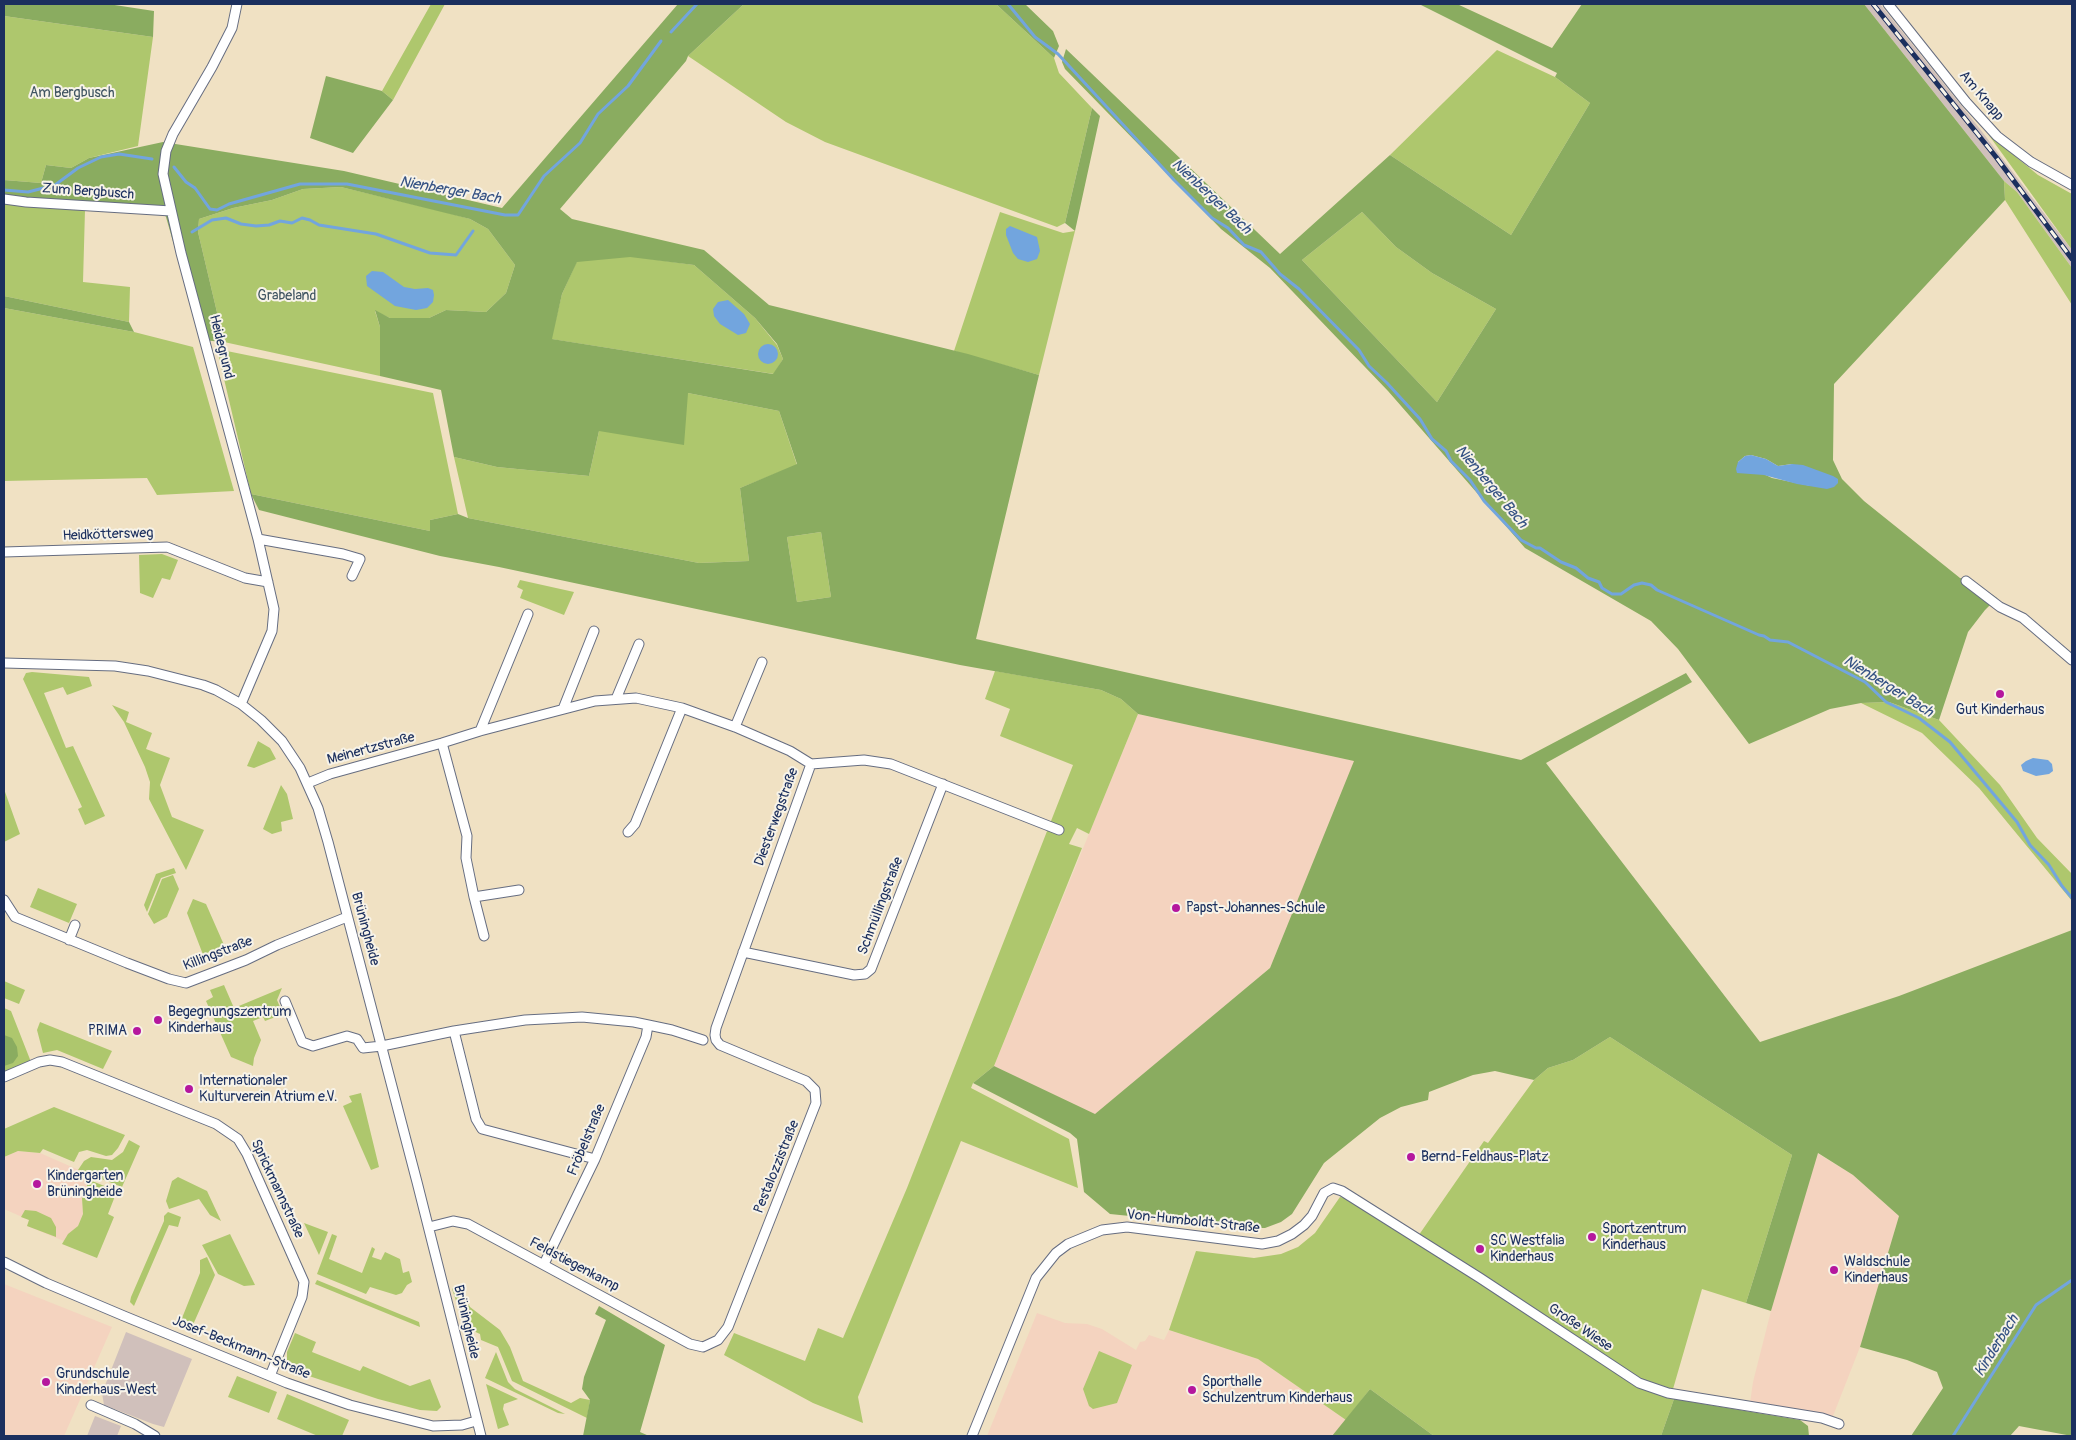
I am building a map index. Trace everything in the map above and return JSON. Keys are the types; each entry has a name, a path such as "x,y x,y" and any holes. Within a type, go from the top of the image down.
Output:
{"street":[{"name":"Heidegrund","path":"237,4 232,28 212,67 176,127 166,151 163,174 171,211 258,539 274,609 272,631 241,704"},
{"name":"Am Knapp","path":"1888,4 1966,102 1997,136 2031,162 2072,185"},
{"name":"Zum Bergbusch","path":"4,199 171,211"},
{"path":"258,539 343,554 360,559 352,576"},
{"name":"Heidköttersweg","path":"4,552 166,547 245,578 268,582"},
{"path":"1966,581 2000,607 2022,618 2072,660"},
{"path":"480,731 528,614"},
{"path":"563,709 594,631"},
{"path":"616,699 638,644"},
{"path":"735,727 762,662"},
{"name":"Brüningheide","path":"4,663 115,666 148,671 203,685 241,704 261,720 282,741 308,783 323,825 382,1046 481,1436"},
{"name":"Meinertzstraße","path":"308,783 330,774 563,709 595,701 636,698 682,708 735,727 790,751 811,764"},
{"path":"628,832 635,824 682,708"},
{"path":"442,743 467,836 466,858 484,936"},
{"name":"Diesterwegstraße","path":"716,1040 716,1028 811,764 857,760 880,762 908,770 1059,830"},
{"name":"Schmüllingstraße","path":"743,952 854,975 865,974 871,969 943,784"},
{"path":"474,897 519,890"},
{"name":"Killingstraße","path":"4,900 15,917 169,979 186,983 347,917"},
{"path":"69,940 75,925"},
{"path":"285,1001 302,1042 313,1046 347,1036 357,1039 363,1048 382,1046 454,1031 525,1020 582,1017 648,1025 703,1040"},
{"name":"Fröbelstraße","path":"544,1264 595,1159 646,1037 648,1025"},
{"path":"454,1031 476,1119 482,1128 595,1159"},
{"name":"Pestalozzistraße","path":"703,1347 718,1340 728,1327 815,1108 817,1098 813,1086 806,1081 731,1050 716,1040"},
{"name":"Sprickmannstraße","path":"4,1077 39,1062 50,1060 62,1062 216,1124 238,1139 245,1148 304,1282 302,1297 270,1376"},
{"name":"Große Wiese","path":"1333,1188 1342,1191 1480,1278 1639,1383 1668,1393 1822,1418 1839,1424"},
{"name":"Von-Humboldt-Straße","path":"972,1436 1036,1278 1056,1253 1068,1244 1102,1230 1127,1227 1243,1242 1270,1243 1292,1234 1304,1225 1312,1216 1324,1193 1333,1188"},
{"name":"Feldstiegenkamp","path":"428,1227 453,1222 468,1224 690,1344 703,1347"},
{"name":"Josef-Beckmann-Straße","path":"4,1262 46,1284 270,1376 350,1405 434,1426 462,1425 476,1421"},
{"path":"92,1405 135,1424 155,1436"}],"shaded area":[{"path":"1864,4 1880,4 1980,129 2072,250 2072,268 2017,192 2004,181"},
{"name":"Papst-Johannes-Schule","path":"1138,714 1355,761 1270,968 1095,1115 994,1066"},
{"path":"18,1151 40,1153 88,1174 87,1190 82,1198 83,1214 78,1226 64,1241 27,1226 29,1220 4,1209 4,1157"},
{"name":"Waldschule Kinderhaus","path":"1817,1153 1853,1175 1899,1216 1860,1347 1833,1416 1750,1403 1753,1382 1771,1311"},
{"name":"Grundschule Kinderhaus-West","path":"4,1284 112,1327 64,1436 4,1436"},
{"path":"1037,1313 1065,1323 1087,1324 1102,1329 1136,1350 1140,1342 1145,1341 1149,1335 1164,1340 1169,1330 1258,1359 1346,1420 1332,1436 987,1436"},
{"path":"126,1332 192,1359 164,1427 104,1405 102,1393"},
{"path":"95,1416 121,1426 117,1436 87,1436"}],"green space":[{"path":"4,4 108,4 154,11 153,37 4,16"},
{"path":"431,4 445,4 393,100 382,91"},
{"path":"678,4 744,4 688,56 686,61 560,209 572,219 704,250 769,305 968,354 1039,375 976,639 1521,760 1686,673 1692,682 1546,763 1760,1042 1899,996 2072,930 2072,1436 2019,1426 2010,1436 1911,1436 1943,1388 1937,1372 1907,1360 1860,1347 1899,1216 1853,1175 1818,1153 1771,1311 1746,1303 1792,1155 1610,1037 1573,1060 1548,1068 1534,1080 1495,1071 1473,1075 1429,1092 1428,1100 1401,1107 1380,1118 1324,1163 1292,1214 1281,1222 1265,1228 1110,1214 1084,1192 1077,1139 1070,1133 973,1083 994,1066 1095,1114 1270,968 1354,761 1138,714 1121,699 1101,690 960,665 440,556 259,510 251,494 430,531 430,520 458,514 468,518 699,563 749,561 740,488 797,464 779,411 688,393 684,445 599,431 589,476 497,467 454,457 441,390 380,376 380,327 375,310 390,318 429,318 446,310 486,312 506,293 515,265 488,229 470,219 341,187 303,189 272,200 233,208 199,219 198,232 224,342 201,340 166,217 160,208 35,200 4,194 4,180 41,183 46,165 71,168 89,158 163,142 344,171 502,208","holes":["630,257 694,265 755,318 777,344 783,359 773,374 552,339 562,294 577,262","821,532 831,597 797,602 787,537"]},
{"path":"744,4 996,4 1054,58 1059,73 1092,108 1065,223 1057,227 825,142 786,122 688,56"},
{"path":"996,4 1025,4 1053,31 1059,46 1054,58"},
{"path":"1419,4 1457,4 1552,48 1582,4 1864,4 2004,181 2005,200 1834,384 1833,460 1842,479 1864,501 1960,578 1970,580 1997,598 1968,632 1939,720 1889,702 1861,703 1830,709 1749,744 1678,649 1651,621 1525,548 1388,391 1270,268 1221,229 1065,69 1062,62 1066,49 1280,254 1390,155 1511,235 1590,103 1555,77 1557,73","holes":["1362,212 1396,247 1432,273 1496,309 1437,402 1302,260","1751,455 1766,459 1778,466 1792,464 1811,486 1772,478 1738,462 1745,456"]},
{"name":"Am Bergbusch","path":"4,16 153,37 138,146 89,158 71,168 46,165 41,183 4,180"},
{"path":"1497,50 1555,77 1590,103 1511,235 1390,155"},
{"path":"326,76 382,91 393,100 353,153 310,138"},
{"path":"1092,108 1100,116 1075,231 1065,223"},
{"path":"1988,134 2038,175 2072,194 2072,250"},
{"path":"2004,181 2017,192 2072,268 2072,305 2005,200"},
{"name":"Grabeland","path":"341,187 470,219 488,229 515,265 506,293 486,312 446,310 429,318 390,318 375,311 380,327 380,376 224,342 198,232 199,219 233,208 272,200 303,189"},
{"path":"4,200 85,210 83,282 130,287 129,322 4,296"},
{"path":"1000,212 1063,233 1075,231 1039,375 954,351"},
{"path":"1362,212 1396,247 1432,273 1496,309 1437,402 1302,260"},
{"path":"630,256 694,265 755,318 777,345 783,359 774,374 551,339 562,294 577,261"},
{"path":"4,296 129,322 134,332 4,308"},
{"path":"4,308 134,332 193,347 234,491 157,495 147,478 4,481"},
{"path":"217,349 433,393 458,514 430,520 430,531 251,494"},
{"path":"688,393 779,411 797,465 740,488 749,561 699,563 468,518 454,457 497,467 589,476 599,431"},
{"path":"821,532 831,597 797,602 787,537"},
{"path":"162,554 178,560 170,580 162,578 153,598 140,593 139,555"},
{"path":"520,580 574,592 564,615 520,598 523,590 517,587"},
{"path":"995,671 1101,690 1121,699 1138,714 1089,834 1077,828 1069,844 1082,848 994,1066 973,1083 971,1088 1069,1139 1078,1188 961,1141 858,1397 863,1423 813,1403 724,1355 734,1333 805,1361 818,1328 843,1338 907,1188 1073,765 1000,736 1010,709 985,699"},
{"path":"26,673 89,677 92,686 67,695 63,687 44,693 66,748 73,746 105,816 85,825 78,809 82,807 23,679"},
{"path":"1889,702 1939,720 2000,785 2037,838 2072,874 2072,901 1979,788 1922,733 1861,703"},
{"path":"112,705 129,712 126,722 152,733 146,749 170,758 160,785 172,817 204,830 186,870 149,799 150,782 145,767 124,722"},
{"path":"258,741 270,748 276,759 254,768 247,766"},
{"path":"281,785 287,794 293,819 281,822 282,831 272,834 263,829"},
{"path":"4,789 20,834 4,842"},
{"path":"174,868 176,873 161,878 147,912 144,905 156,874"},
{"path":"173,875 179,889 167,917 154,924 148,914 162,879"},
{"path":"38,888 77,904 69,923 30,907"},
{"path":"193,899 206,904 228,954 218,959 206,961 187,913"},
{"path":"4,981 25,990 19,1004 4,998"},
{"path":"224,985 234,1008 282,988 277,1000 280,1007 285,1009 286,1013 265,1021 263,1017 253,1021 261,1040 253,1066 231,1057 206,1001 213,997 210,990"},
{"path":"4,1008 11,1011 31,1062 4,1072"},
{"path":"40,1022 112,1051 103,1069 57,1050 43,1053 37,1030"},
{"path":"4,1035 12,1038 17,1047 18,1056 13,1063 4,1066"},
{"name":"Sportzentrum Kinderhaus","path":"1610,1037 1792,1155 1746,1303 1702,1289 1673,1389 1674,1399 1661,1436 1434,1436 1370,1389 1346,1420 1258,1359 1169,1330 1196,1251 1254,1258 1281,1254 1298,1247 1315,1233 1340,1197 1345,1198 1414,1242 1484,1141 1488,1143 1534,1080 1548,1068 1573,1060"},
{"path":"361,1093 379,1167 371,1170 343,1106 352,1102 349,1096"},
{"path":"54,1107 125,1135 112,1155 106,1156 87,1150 79,1152 74,1162 43,1149 40,1153 18,1151 4,1157 4,1129"},
{"path":"129,1140 140,1146 122,1187 78,1170 84,1161 91,1157 112,1160 123,1152"},
{"path":"178,1177 207,1191 221,1221 210,1215 199,1199 169,1209 166,1201 172,1181"},
{"path":"87,1179 117,1191 108,1214 114,1217 97,1258 62,1244 68,1234 78,1226 83,1214 82,1198 87,1190"},
{"path":"25,1210 36,1211 51,1218 56,1227 56,1237 27,1226 29,1220 21,1217"},
{"path":"168,1212 181,1217 178,1227 169,1225 134,1306 130,1302 131,1297 164,1221 164,1216"},
{"path":"304,1223 328,1232 319,1255"},
{"path":"230,1234 255,1285 244,1286 218,1274 202,1245"},
{"path":"332,1234 337,1236 329,1259 362,1273 372,1247 375,1249 372,1257 381,1260 385,1252 400,1259 403,1273 409,1271 412,1282 407,1285 402,1293 396,1295 370,1287 366,1294 317,1274"},
{"path":"207,1257 215,1275 192,1327 186,1327 180,1323 200,1273 200,1260"},
{"path":"317,1280 419,1322 420,1327 315,1284"},
{"path":"454,1286 460,1288 470,1307 500,1330 510,1347 523,1381 571,1403 580,1398 590,1400 587,1418 512,1381 498,1347 481,1340 480,1334 469,1329 463,1321 452,1289"},
{"path":"599,1306 665,1345 640,1432 649,1436 583,1436 590,1400 582,1389 584,1377 606,1320 595,1314"},
{"path":"295,1333 316,1342 312,1352 360,1371 363,1366 410,1386 430,1379 441,1407 437,1411 420,1410 378,1399 300,1373 291,1368 287,1360 287,1352"},
{"path":"1099,1351 1132,1365 1117,1403 1093,1409 1089,1406 1083,1389"},
{"path":"496,1352 508,1382 515,1389 565,1414 558,1413 485,1378"},
{"path":"237,1376 277,1392 269,1413 228,1397"},
{"path":"486,1384 518,1399 504,1404 503,1409 509,1425 498,1429"},
{"path":"1370,1389 1434,1436 1332,1436"},
{"path":"287,1394 349,1420 342,1436 318,1436 277,1419"},
{"path":"1674,1399 1800,1420 1808,1426 1809,1436 1661,1436"}],"water":[{"path":"1010,226 1037,237 1040,251 1037,259 1028,262 1018,259 1013,253 1006,235 1006,229"},
{"path":"372,271 383,272 404,287 433,290 433,302 427,308 416,310 395,306 367,286 366,276"},
{"path":"728,300 744,314 750,324 746,333 738,335 720,324 714,316 713,309 718,302"},
{"path":"768,344 775,347 778,354 775,361 768,364 761,361 758,354 761,347"},
{"path":"1751,455 1766,459 1778,466 1803,465 1833,476 1838,479 1838,483 1834,487 1827,489 1797,484 1764,475 1737,473 1738,462 1745,456"},
{"path":"2033,758 2048,760 2052,764 2053,771 2049,774 2036,776 2023,771 2021,765"}],"waterway":[{"name":"Nienberger Bach","path":"671,32 697,4"},
{"name":"Nienberger Bach","path":"1008,4 1035,37 1058,54 1174,180 1212,218 1228,228 1244,245 1261,252 1280,274 1299,289 1359,350 1369,366 1420,419 1432,439 1446,451 1451,461 1470,480 1484,501 1521,540 1576,568 1588,578 1599,582 1602,588 1612,594 1621,594 1634,585 1642,583 1651,585 1657,590 1770,640 1788,642 1865,682 1886,702 1919,718 1950,742 2017,822 2030,845 2049,865 2072,898"},
{"name":"Nienberger Bach","path":"174,167 186,182 195,188 210,209 217,210 229,204 300,184 347,184 505,215 518,215 544,176 580,143 598,114 628,86 661,41"},
{"name":"Nienberger Bach","path":"4,190 28,192 55,185 78,168 101,157 119,154 152,159"},
{"path":"192,232 212,220 226,218 241,224 256,226 269,225 280,221 292,223 302,218 319,225 376,234 430,253 456,255 473,231"},
{"name":"Kinderbach","path":"1953,1436 2036,1305 2072,1280"}],"railway":[{"path":"1873,4 1996,157 2072,259"}],"place":[{"name":"Gut Kinderhaus","path":"2000,694"},
{"name":"Papst-Johannes-Schule","path":"1176,908"},
{"name":"Begegnungszentrum Kinderhaus","path":"158,1020"},
{"name":"PRIMA","path":"137,1031"},
{"name":"Internationaler Kulturverein Atrium e.V.","path":"189,1089"},
{"name":"Bernd-Feldhaus-Platz","path":"1411,1157"},
{"name":"Kindergarten Brüningheide","path":"37,1184"},
{"name":"Sportzentrum Kinderhaus","path":"1592,1237"},
{"name":"SC Westfalia Kinderhaus","path":"1480,1249"},
{"name":"Waldschule Kinderhaus","path":"1834,1270"},
{"name":"Grundschule Kinderhaus-West","path":"46,1382"},
{"name":"Sporthalle Schulzentrum Kinderhaus","path":"1192,1390"}]}
